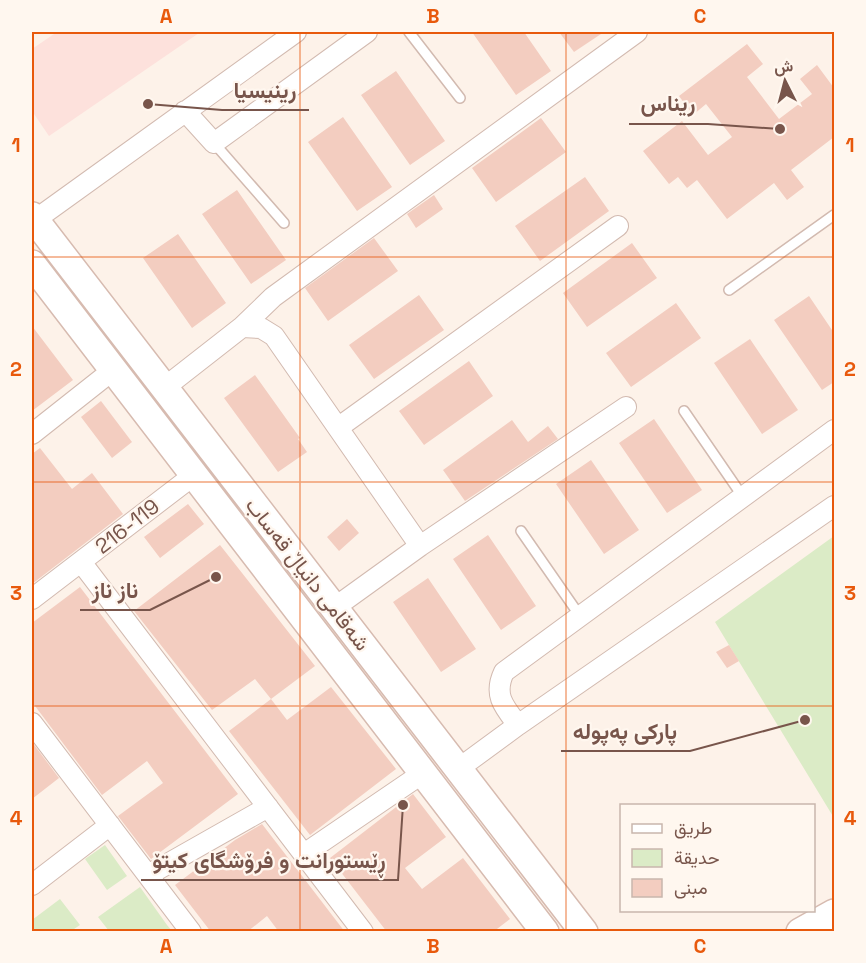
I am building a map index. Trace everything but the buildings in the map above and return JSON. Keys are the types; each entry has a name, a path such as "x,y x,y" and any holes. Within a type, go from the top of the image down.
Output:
{"street":[{"path":"33,218 296,32"},
{"path":"185,111 214,143 367,32"},
{"path":"164,388 242,327 273,297 637,32"},
{"name":"شەقامی دانیاڵ قەساب","path":"33,218 584,932"},
{"path":"339,427 618,226"},
{"name":"شەقامی دانیاڵ قەساب","path":"32,264 545,932"},
{"path":"242,327 261,328 274,336 420,546"},
{"path":"32,434 114,370"},
{"path":"334,608 420,546 626,407"},
{"path":"518,724 504,707 499,692 498,682 504,672 834,430"},
{"name":"216-119","path":"32,599 194,475"},
{"path":"458,769 518,724 834,506"},
{"path":"81,562 363,932"},
{"path":"32,723 191,932"},
{"path":"304,854 423,772"},
{"path":"148,875 268,807"},
{"path":"32,885 110,825"},
{"path":"518,897 543,879"},
{"path":"800,932 834,913"}],"lane":[{"path":"408,32 460,98"},
{"path":"214,143 284,223"},
{"path":"729,290 834,215"},
{"path":"684,411 743,497"},
{"path":"521,531 580,616"}],"shaded area":[{"path":"57,32 199,33 49,136 32,111 32,49"}],"green space":[{"path":"834,536 834,818 715,622"},
{"path":"105,845 127,876 107,890 85,859"},
{"path":"140,887 172,931 109,931 98,917"},
{"path":"60,899 80,925 71,931 32,931 32,920"}],"place":[{"name":"رينيسيا","path":"148,104"},
{"name":"ريناس","path":"780,129"},
{"name":"ناز ناز","path":"216,577"},
{"name":"پارکی پەپولە","path":"805,720"},
{"name":"ڕێستورانت و فرۆشگای کیتۆ","path":"403,805"}]}
